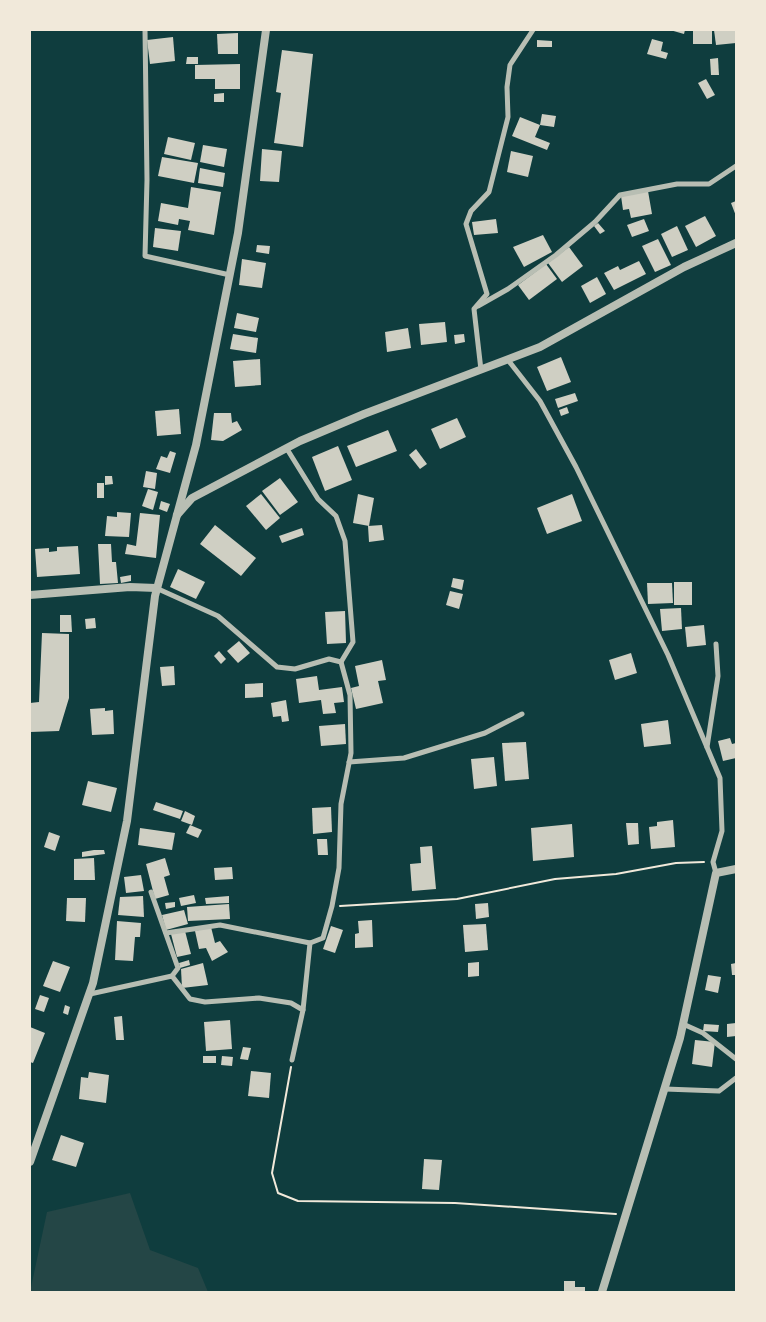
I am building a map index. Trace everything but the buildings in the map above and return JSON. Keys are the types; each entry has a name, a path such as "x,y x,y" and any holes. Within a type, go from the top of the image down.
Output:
{"street":[{"path":"145,30 147,180 145,256 230,275"},
{"path":"30,1162 90,994 127,821 156,588 196,445 230,275 238,233 266,30"},
{"path":"481,370 474,309 487,294 466,224 471,211 489,192 508,117 507,87 510,65 533,30"},
{"path":"474,309 508,289 556,255 595,222 620,195 677,184 709,184 736,166"},
{"path":"174,519 192,498 287,449 364,414 540,347 684,267 736,243"},
{"path":"508,360 540,401 576,467 668,654 720,778 722,831 713,862 716,873 683,1024 665,1089 602,1292"},
{"path":"166,933 220,925 310,943 323,938 332,906 340,868 341,804 349,762 350,695 341,662 353,642 345,541 336,516 318,499 287,449"},
{"path":"30,595 130,587 156,588 218,616 277,667 295,669 329,659 341,662"},
{"path":"707,748 718,676 716,644"},
{"path":"349,762 404,758 485,733 522,714"},
{"path":"716,873 736,869"},
{"path":"90,994 172,976 178,968 151,892"},
{"path":"292,1060 303,1010 310,943"},
{"path":"172,976 190,999 205,1002 259,998 291,1003 303,1010"},
{"path":"683,1024 703,1033 736,1059"},
{"path":"665,1089 719,1091 736,1078"}],"path":[{"path":"332,906 457,899 555,879 616,874 676,863 713,862"},
{"path":"292,1060 272,1173 278,1193 298,1201 455,1203 626,1214"}],"shaded area":[{"path":"130,1193 150,1250 198,1268 208,1292 30,1292 47,1212"}]}
